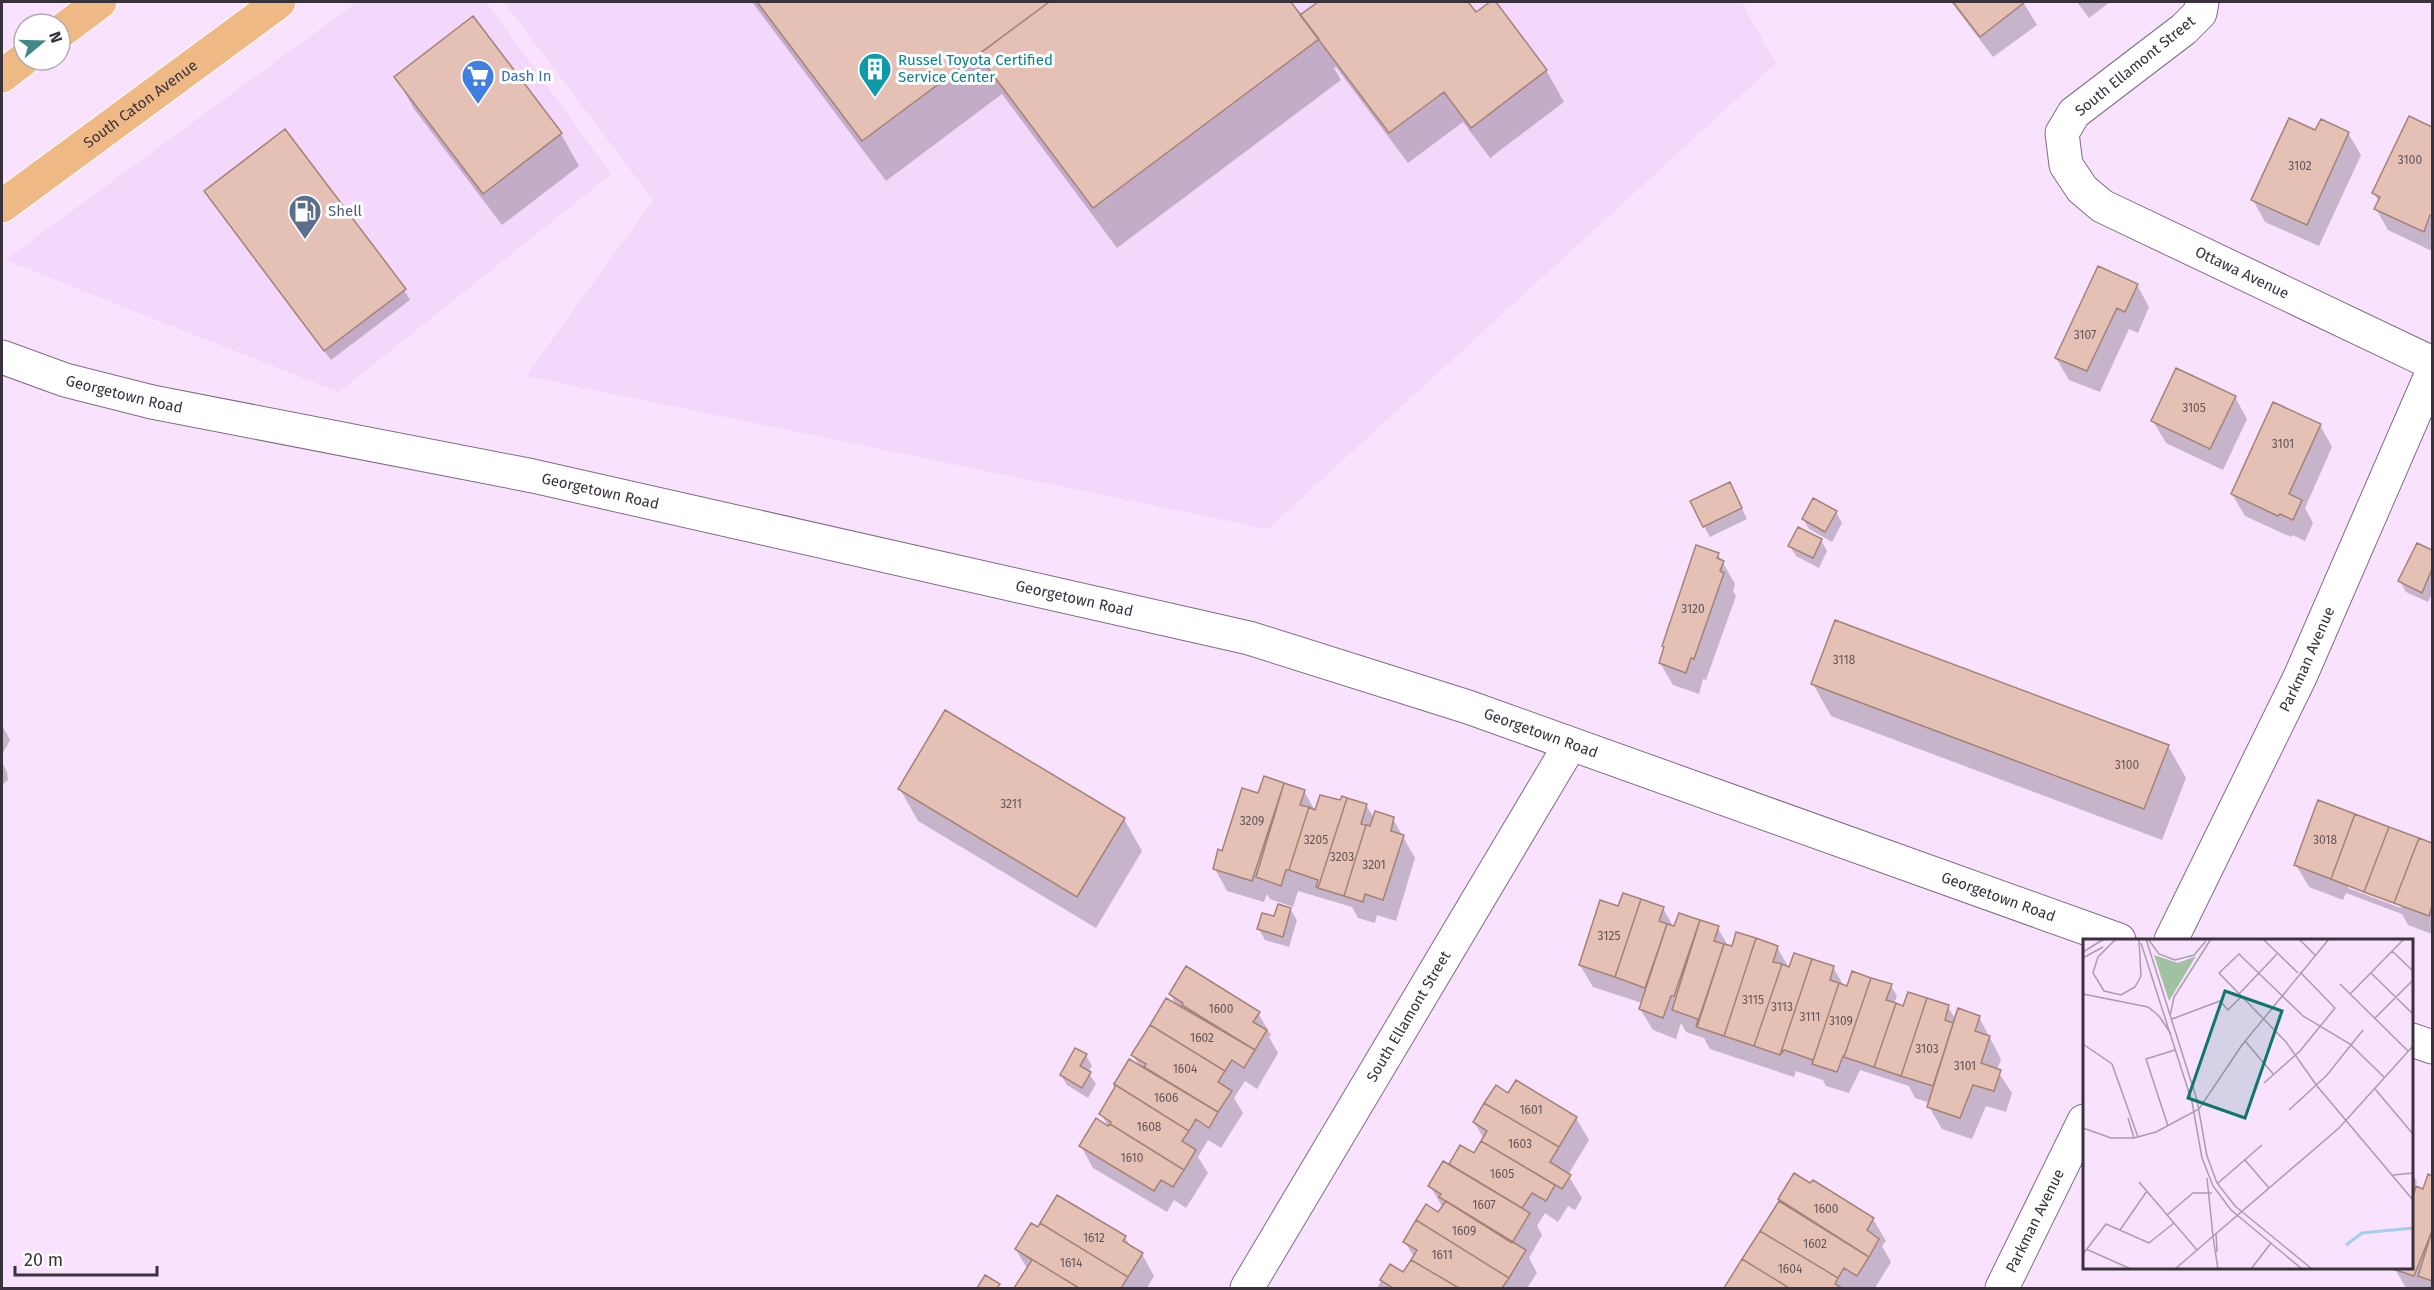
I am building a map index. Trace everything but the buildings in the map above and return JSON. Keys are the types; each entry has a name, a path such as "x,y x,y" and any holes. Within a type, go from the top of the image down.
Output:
{"main road":[{"path":"72,23 100,2"},
{"name":"South Caton Avenue","path":"2,206 279,2"}],"street":[{"name":"South Ellamont Street","path":"2067,165 2062,133 2074,113 2184,29 2200,13 2202,2"},
{"name":"Ottawa Avenue","path":"2067,165 2082,189 2102,206 2433,363"},
{"name":"Georgetown Road","path":"2,357 65,380 152,402 533,476 1248,638 1468,707 2116,939"},
{"name":"Parkman Avenue","path":"2171,939 2300,677 2433,373"},
{"name":"South Ellamont Street","path":"1247,1288 1570,745"},
{"path":"2413,1040 2433,1047"},
{"name":"Parkman Avenue","path":"2002,1288 2083,1125"}],"shaded area":[{"path":"357,2 486,2 611,174 339,392 5,260"},
{"path":"504,2 1741,2 1776,63 1268,529 526,376 653,200"}],"place":[{"name":"Russel Toyota Certified Service Center","path":"875,98"},
{"name":"Dash In","path":"478,105"},
{"name":"Shell","path":"305,240"}]}
